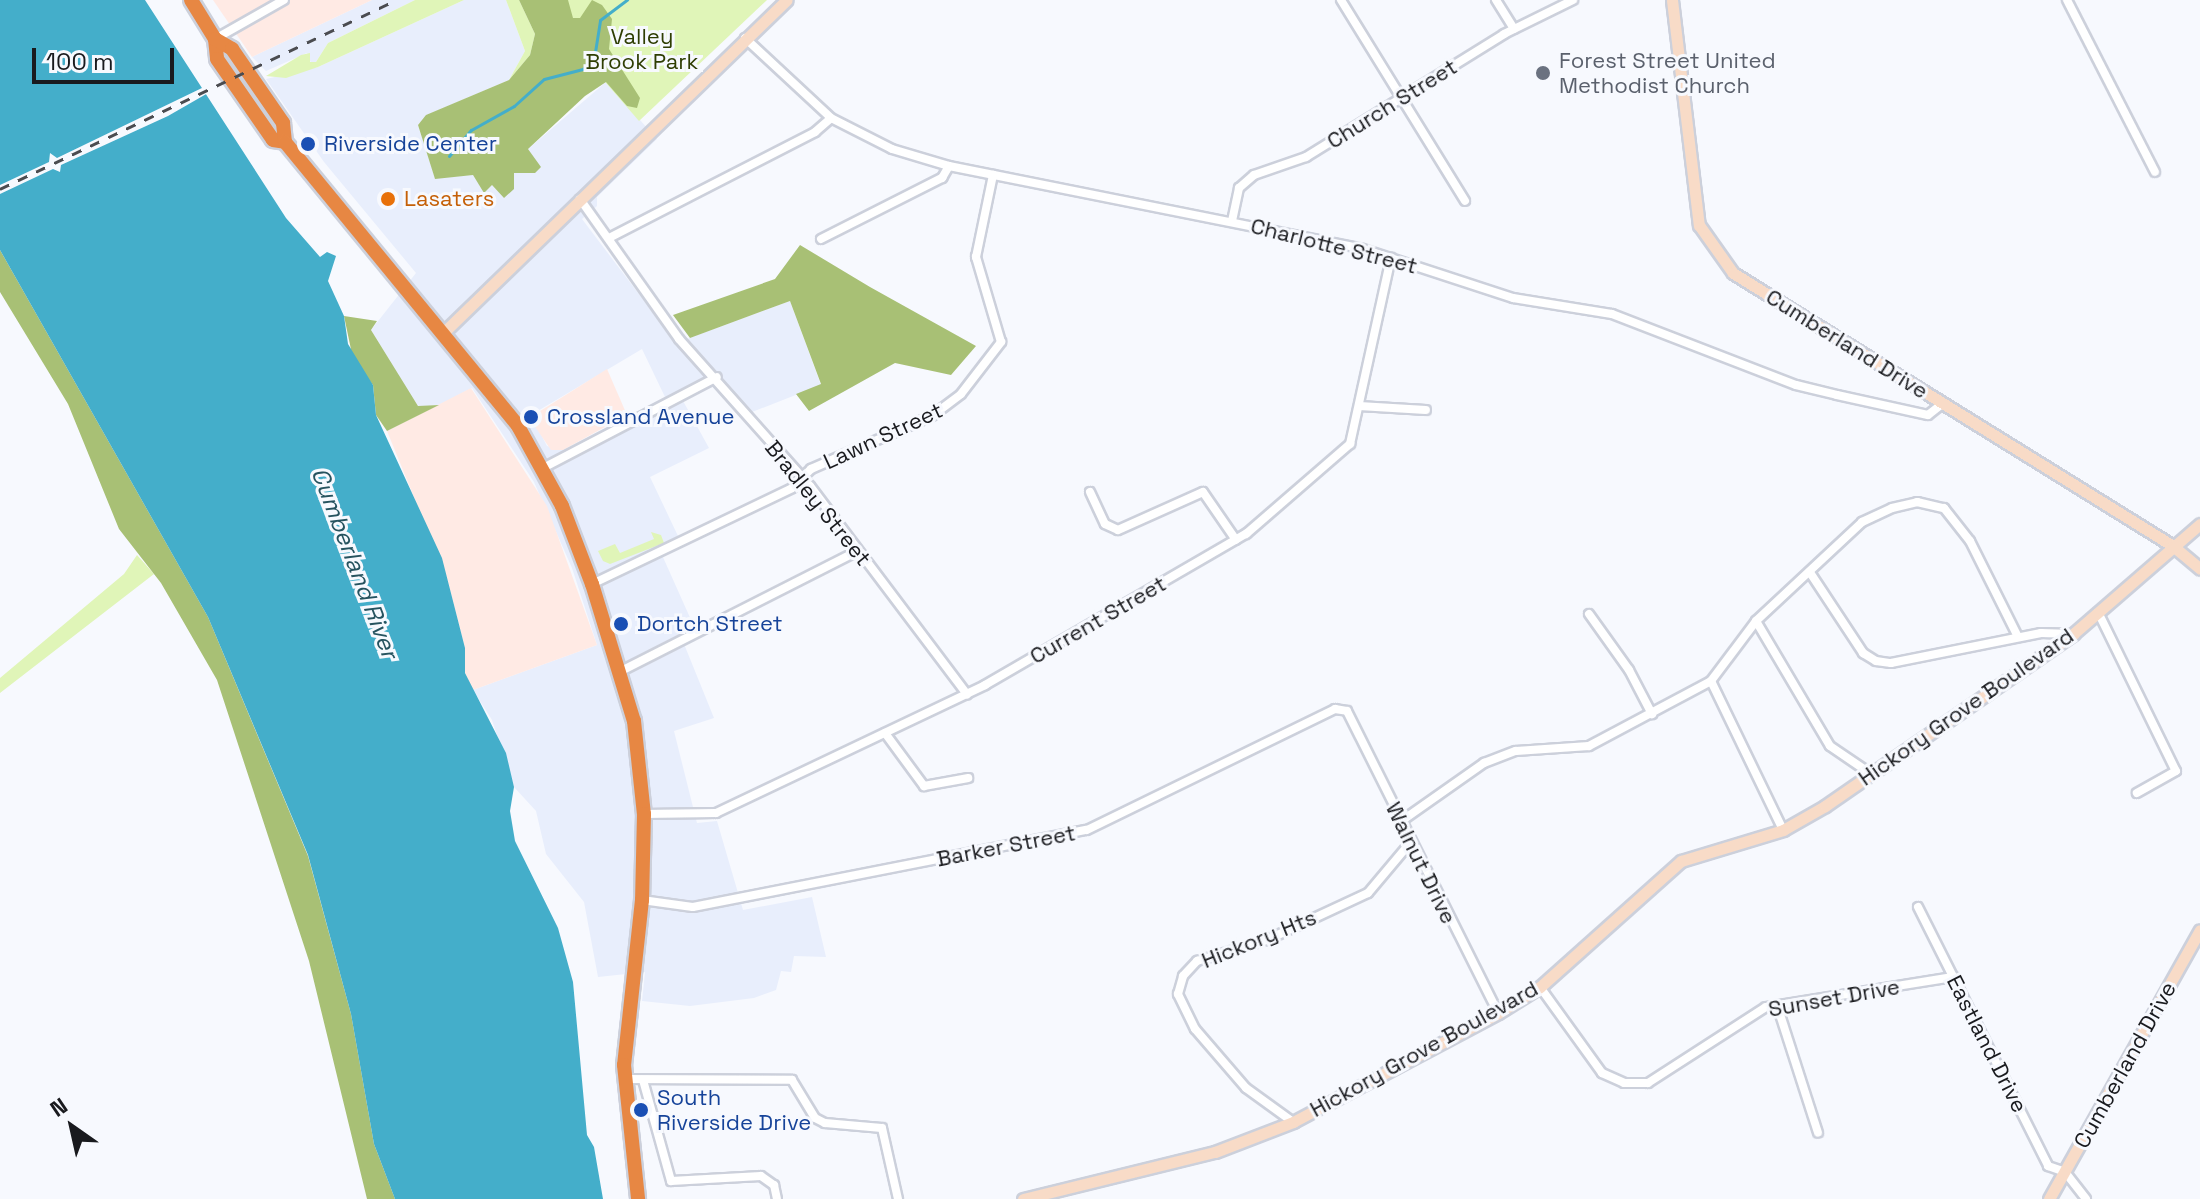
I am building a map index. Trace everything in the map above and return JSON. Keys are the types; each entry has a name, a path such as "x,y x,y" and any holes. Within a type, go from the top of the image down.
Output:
{"highway":[{"path":"191,0 215,39 232,49 283,123 285,142 500,400 543,468 592,584 634,721 644,814 642,900 625,1079 638,1199"}],"main road":[{"path":"444,332 786,0"},
{"name":"Cumberland Drive","path":"1672,0 1699,225 1733,273 2173,546 2200,569"},
{"name":"Hickory Grove Boulevard","path":"1027,1199 1215,1152 1293,1122 1498,1013 1540,987 1681,861 1783,830 1871,774 2073,634 2200,524"},
{"name":"Cumberland Drive","path":"2049,1199 2200,930"}],"street":[{"path":"215,39 284,0"},
{"path":"1341,0 1465,201"},
{"path":"1496,0 1514,29"},
{"name":"Church Street","path":"1232,221 1245,181 1306,157 1514,29 1573,0"},
{"path":"2067,0 2155,172"},
{"name":"Charlotte Street","path":"745,38 831,118 872,141 949,166 1232,221 1391,257 1539,302 1666,331 1796,385 1928,415 1942,404"},
{"path":"609,238 815,132 831,118"},
{"path":"821,239 942,178 949,166"},
{"name":"Lawn Street","path":"592,584 792,488 811,469 943,410 996,352 1000,325 976,257 993,175"},
{"name":"Bradley Street","path":"580,199 679,339 717,377 801,479 967,694"},
{"name":"Current Street","path":"644,814 716,813 967,694 1236,540 1346,449 1359,406 1391,257"},
{"path":"543,468 717,377"},
{"path":"1359,406 1426,410"},
{"path":"1090,492 1105,524 1118,530 1203,492 1236,540"},
{"path":"1400,822 1484,763 1516,751 1589,746 1711,681 1756,621 1873,515 1917,502 1944,508 1970,541 2018,637"},
{"path":"621,671 858,551"},
{"path":"1811,574 1863,653 1876,661 1891,663 2018,637 2073,634"},
{"path":"2098,612 2176,771 2137,793"},
{"path":"1589,614 1629,670 1652,714"},
{"path":"1756,621 1830,746 1871,774"},
{"path":"1711,681 1783,830"},
{"name":"Barker Street","path":"642,900 693,907 1087,830 1335,709 1347,711"},
{"name":"Walnut Drive","path":"1347,711 1410,843 1498,1013"},
{"path":"885,733 910,774 924,786 968,778"},
{"name":"Hickory Hts","path":"1293,1122 1246,1088 1195,1029 1178,994 1183,976 1197,961 1267,940 1368,893 1410,843"},
{"name":"Eastland Drive","path":"1918,907 2048,1166 2065,1172 2086,1199"},
{"name":"Sunset Drive","path":"1540,987 1602,1073 1624,1083 1648,1083 1777,1005 1954,977"},
{"path":"1777,1005 1818,1133"},
{"path":"625,1079 792,1080 800,1085 815,1118 825,1123 882,1128 898,1199"},
{"path":"643,1080 671,1181 761,1176 774,1185 777,1199"}],"shaded area":[{"path":"213,0 372,0 252,57"},
{"path":"372,0 415,0 328,43 316,62 311,63 307,53 266,71 252,57"},
{"path":"464,0 506,0 525,51 509,80 427,115 418,125 435,178 473,175 484,192 492,185 504,198 514,172 535,173 528,149 606,82 657,139 597,197 597,206 582,219 676,343 790,301 821,385 742,416 715,386 682,399 709,448 650,477 678,536 658,546 696,631 682,639 714,718 674,731 697,823 717,821 743,910 812,897 826,957 794,956 791,972 781,971 776,990 754,998 690,1006 642,1001 645,972 598,977 584,902 546,854 536,811 514,787 492,720 473,690 597,645 572,568 534,482 472,388 439,405 419,407 371,330 416,273 324,162 266,79 318,67","holes":["642,349 665,397 563,450 547,446 531,415"]},
{"path":"607,369 627,415 563,450 551,450 529,418"},
{"path":"471,388 547,506 597,645 473,690 465,673 465,648 447,578 387,431"}],"green space":[{"path":"415,0 464,0 318,67 286,78 266,76 301,55 310,53 310,62 316,62 328,43"},
{"path":"506,0 519,0 535,34 530,55 509,80 525,51"},
{"path":"519,0 568,0 573,18 580,18 592,0 602,5 612,19 609,49 640,98 637,108 627,106 606,82 585,96 528,149 541,167 535,173 514,173 514,189 504,198 492,185 484,193 473,175 435,179 418,125 426,115 509,80 530,55 535,34"},
{"name":"Valley Brook Park","path":"534,0 767,0 639,121"},
{"path":"800,245 976,346 951,375 895,363 809,411 796,394 821,384 790,301 690,338 673,315 775,279"},
{"path":"0,250 208,617 308,856 351,1014 374,1144 395,1199 367,1199 309,961 217,680 161,583 119,529 68,404 0,292"},
{"path":"344,316 377,321 371,330 418,406 439,405 387,431 376,415 373,385 353,359"},
{"path":"651,532 661,535 664,543 610,564 603,561 598,551 615,544 620,553 654,539"},
{"path":"137,555 154,574 0,693 0,678 124,574"}],"water":[{"name":"Cumberland River","path":"0,0 145,0 286,218 320,257 327,252 336,256 328,281 344,316 348,344 373,385 376,415 442,558 465,648 465,673 506,753 514,787 510,811 515,841 558,928 573,982 587,1135 594,1147 603,1199 395,1199 374,1144 351,1014 308,855 208,617 0,250"}],"pier":[{"path":"204,87 208,93 168,116 61,165 60,172 53,169 0,194 0,185 49,162 50,153 57,158"}],"waterway":[{"path":"449,156 471,130 514,106 544,79 583,69 595,52 600,20 627,0"}],"railway":[{"path":"0,189 396,0"}],"place":[{"name":"Forest Street United Methodist Church","path":"1543,73"},
{"name":"Riverside Center","path":"308,144"},
{"name":"Lasaters","path":"388,199"},
{"name":"Crossland Avenue","path":"531,417"},
{"name":"Dortch Street","path":"621,624"},
{"name":"South Riverside Drive","path":"641,1110"}]}
